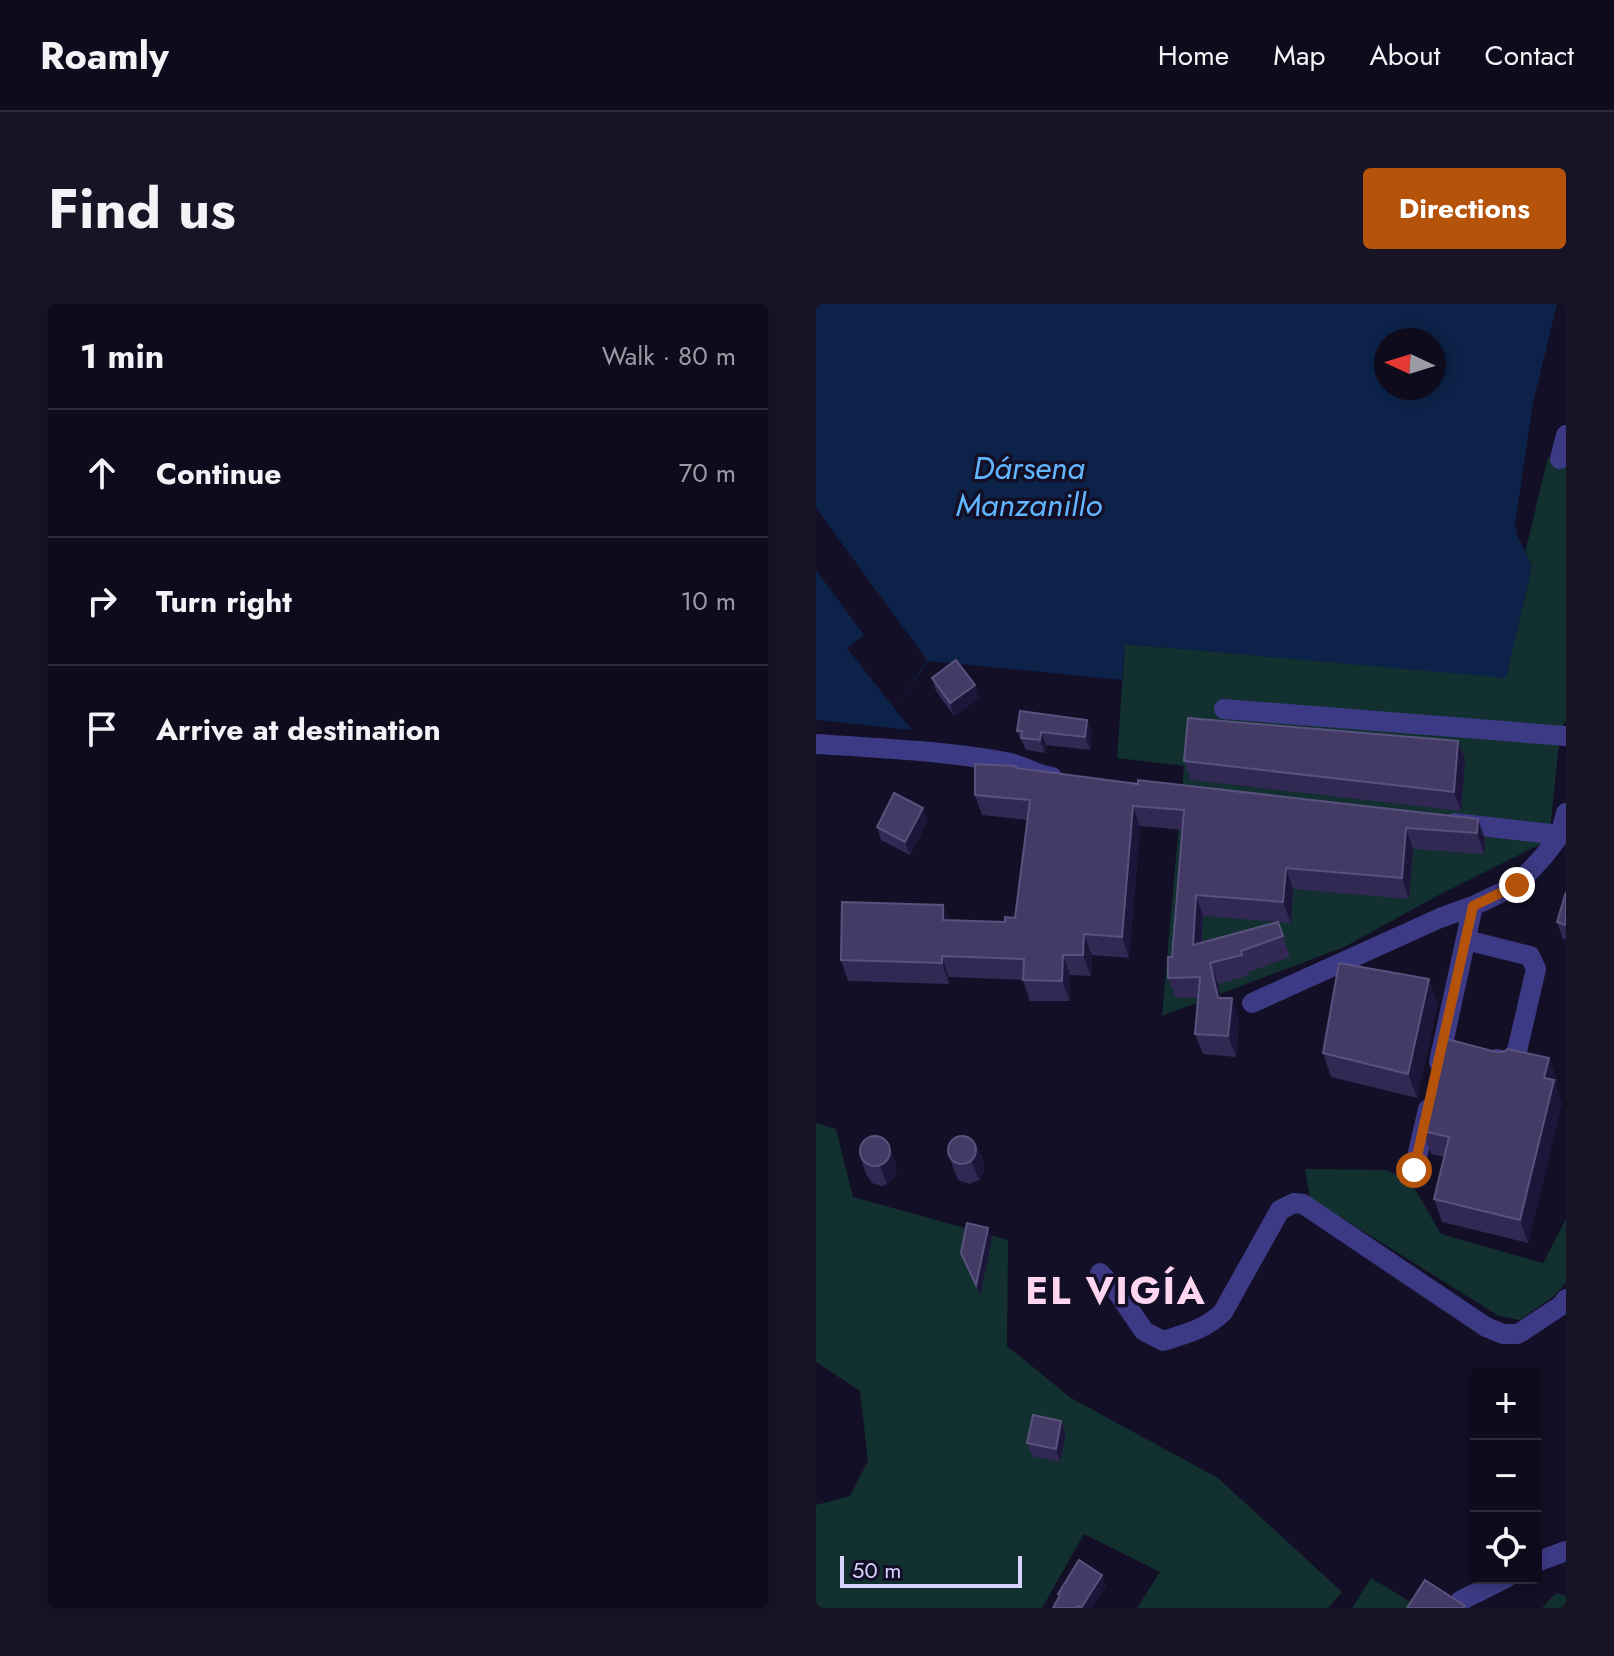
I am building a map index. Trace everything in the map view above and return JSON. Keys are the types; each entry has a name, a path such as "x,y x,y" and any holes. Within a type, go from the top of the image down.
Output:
{"street":[{"path":"1560,459 1566,435"},
{"path":"1224,709 1566,736"},
{"path":"816,744 911,749 1010,762 1043,776 1075,780"},
{"path":"1252,1003 1517,885 1560,835 1566,813"},
{"path":"1439,821 1560,835"},
{"path":"1414,1170 1434,1084 1449,1047 1473,906"},
{"path":"1466,940 1530,956 1536,969 1517,1051 1508,1062 1482,1055"},
{"path":"1100,1273 1116,1290 1144,1331 1163,1341 1194,1332 1212,1323 1223,1312 1280,1210 1294,1203 1303,1204 1486,1327 1503,1334 1518,1334 1564,1302"},
{"path":"1542,1560 1566,1551"},
{"path":"1460,1601 1494,1584"}],"green space":[{"path":"1548,457 1566,461 1566,722 1563,724 1558,753 1549,840 1344,947 1162,1016 1184,766 1117,758 1125,644 1506,677 1532,566 1525,553"},
{"path":"816,1123 836,1129 853,1197 1008,1240 1007,1346 1071,1398 1218,1478 1342,1592 1328,1608 1137,1608 1160,1572 1084,1534 1042,1608 816,1608 816,1505 850,1496 868,1461 860,1391 816,1362"},
{"path":"1305,1169 1386,1170 1411,1182 1441,1234 1543,1263 1566,1219 1566,1283 1554,1296 1520,1320 1499,1316 1310,1198"},
{"path":"1371,1578 1414,1604 1411,1608 1352,1608"},
{"path":"1556,1593 1566,1596 1566,1608 1542,1608"}],"water":[{"name":"Dársena Manzanillo","path":"816,304 1557,304 1533,403 1515,524 1532,566 1506,678 1125,644 1122,680 928,661 895,709 912,730 816,720"}],"pier":[{"path":"816,508 927,660 895,709 847,648 864,635 816,570"}],"building":[{"path":"956,660 975,685 950,703 932,678"},
{"path":"1020,711 1087,720 1085,737 1041,732 1040,740 1021,738 1022,731 1017,731"},
{"path":"1188,718 1458,741 1454,792 1184,761"},
{"path":"975,764 1016,766 1138,784 1138,780 1478,819 1477,833 1406,828 1402,878 1286,868 1283,902 1196,895 1193,945 1278,922 1283,936 1241,951 1242,955 1210,963 1218,998 1232,998 1228,1036 1195,1034 1200,977 1168,978 1184,810 1133,806 1122,937 1084,934 1083,955 1063,955 1062,981 1023,980 1024,959 942,956 942,963 841,960 842,902 943,905 943,920 1005,922 1005,917 1015,918 1030,800 975,795"},
{"path":"894,793 923,808 905,842 877,827"},
{"path":"1566,892 1566,925 1557,922"},
{"path":"1339,963 1429,979 1408,1074 1323,1053"},
{"path":"1443,1038 1496,1052 1508,1049 1549,1058 1544,1078 1554,1080 1520,1220 1434,1199 1449,1137 1423,1131"},
{"path":"875,1136 886,1140 890,1151 886,1162 875,1166 864,1162 860,1151 864,1140"},
{"path":"962,1136 972,1140 976,1150 972,1160 962,1164 952,1160 948,1150 952,1140"},
{"path":"967,1223 988,1228 976,1285 961,1253"},
{"path":"1033,1415 1061,1421 1056,1449 1027,1443"},
{"path":"1079,1560 1102,1575 1081,1608 1053,1608 1058,1594"},
{"path":"1425,1580 1465,1606 1407,1608"}],"district":[{"name":"EL VIGÍA","path":"1116,1290"}],"route":[{"path":"1414,1170 1473,906 1517,885"}]}
